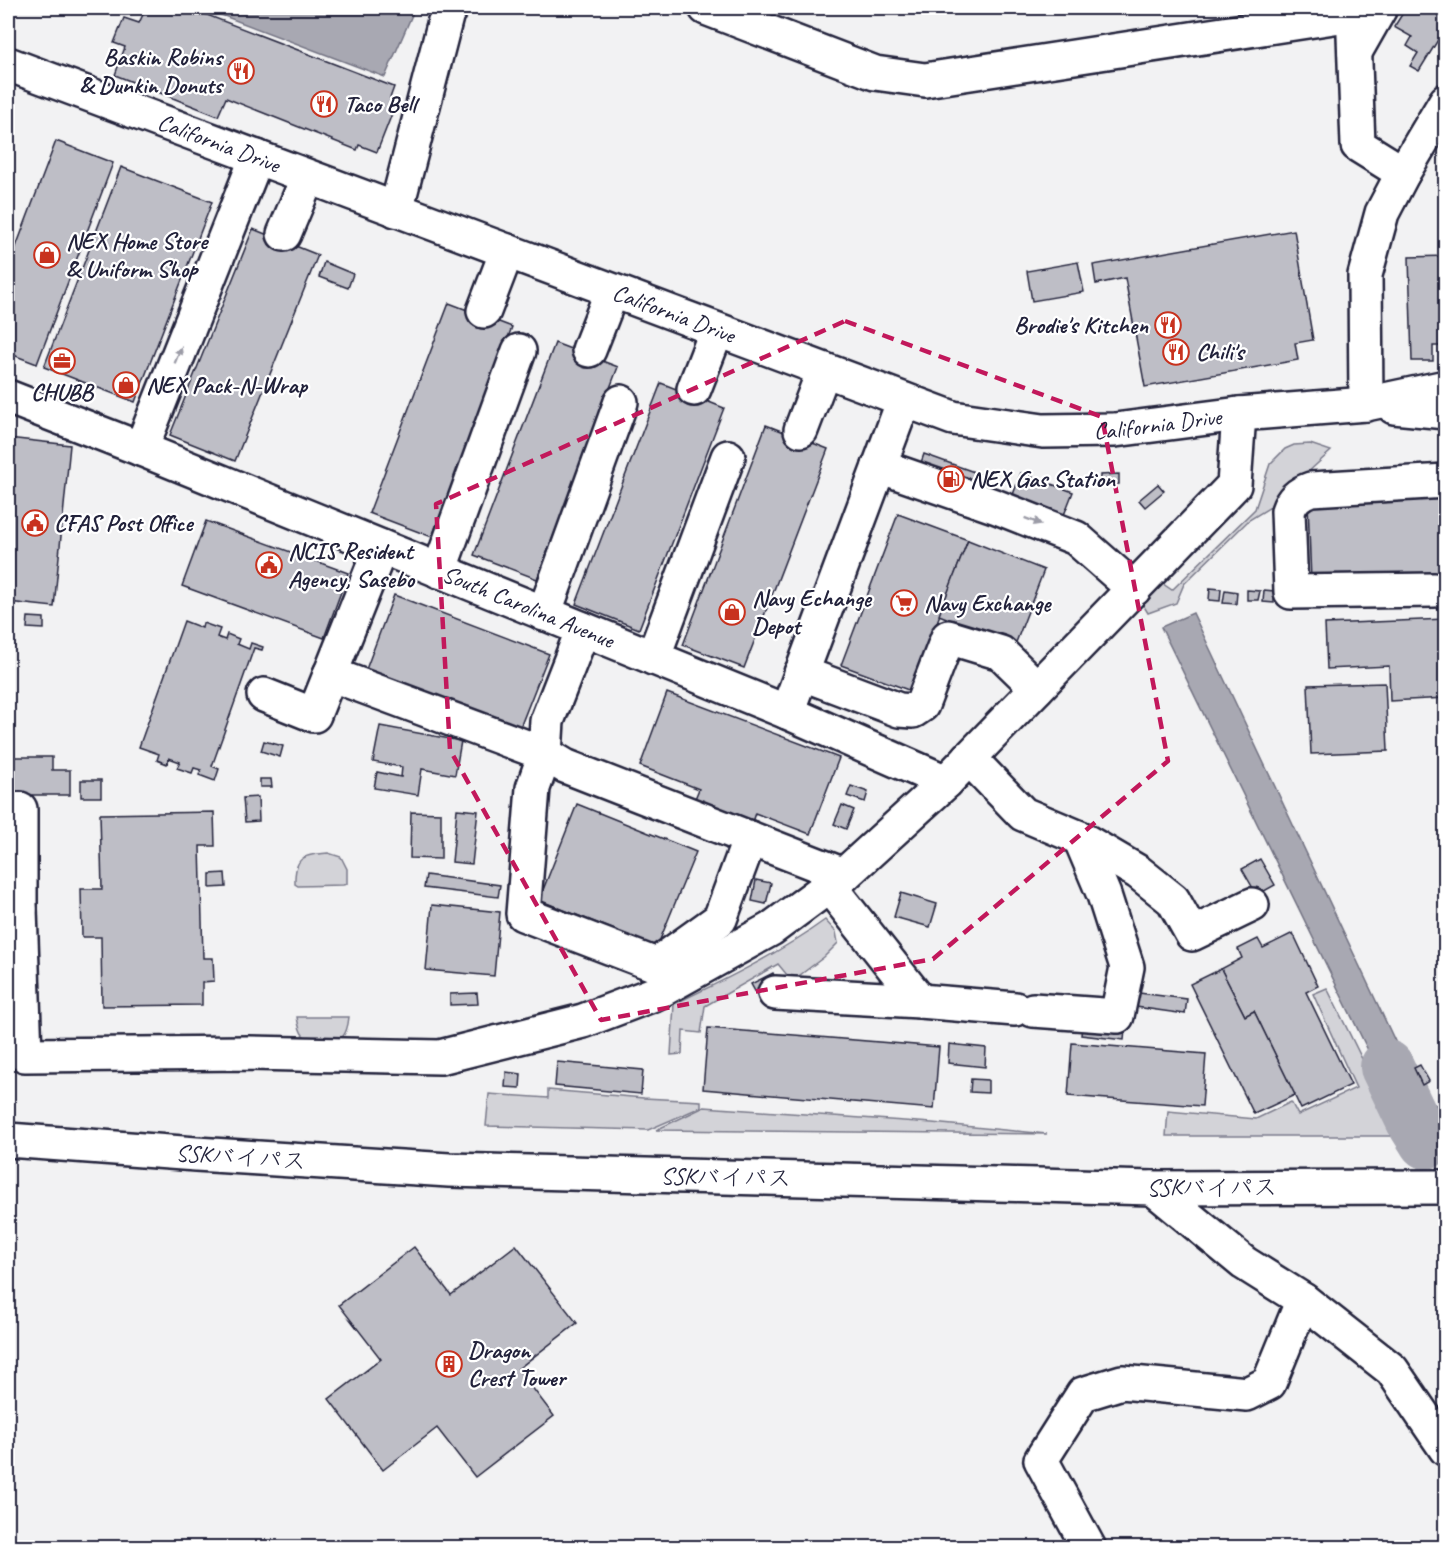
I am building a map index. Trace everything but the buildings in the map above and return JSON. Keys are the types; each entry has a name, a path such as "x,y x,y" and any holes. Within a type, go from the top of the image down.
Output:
{"street":[{"path":"396,210 447,14 451,8"},
{"path":"705,8 875,73 925,80 1362,10 1355,52 1358,145 1403,173"},
{"name":"California Drive","path":"8,64 953,418 1043,431 1114,430 1239,414 1365,404"},
{"path":"1365,404 1365,275 1382,213 1446,101"},
{"path":"141,449 257,157"},
{"path":"284,234 308,177"},
{"path":"484,311 507,251"},
{"path":"589,350 612,291"},
{"path":"694,389 717,330"},
{"path":"439,571 519,351"},
{"path":"801,429 824,370"},
{"path":"1365,404 1446,387"},
{"name":"South Carolina Avenue","path":"8,397 786,712 946,782"},
{"path":"786,712 904,400"},
{"path":"544,614 621,402"},
{"path":"1365,404 1446,412"},
{"path":"20,809 14,909 25,1055 249,1053 440,1057 593,1017 654,994 771,929 836,880 946,782 1234,485 1239,414"},
{"path":"653,658 728,457"},
{"path":"883,458 1076,538 1134,589"},
{"path":"1434,590 1291,592 1288,511 1292,501 1302,492 1311,489 1446,481"},
{"path":"264,695 314,715 381,547"},
{"path":"583,629 547,722 545,754 533,788 524,914 656,966 720,919 750,838"},
{"path":"801,673 899,710 913,711 921,705 948,637 1001,653 1038,688"},
{"path":"330,674 545,754 565,766 750,838 836,880 920,1000"},
{"path":"969,758 1023,814 1080,838 1138,872 1173,900 1192,934 1252,905"},
{"path":"775,993 920,1000 1117,1016 1127,967 1104,895 1080,838"},
{"path":"720,919 738,948"},
{"name":"SSKバイパス","path":"8,1140 449,1170 1153,1188 1446,1187"},
{"path":"1153,1188 1244,1263 1303,1300 1392,1370 1446,1449"},
{"path":"1089,1548 1041,1460 1083,1394 1122,1382 1247,1394 1269,1383 1303,1300"}],"highlighted area":[{"path":"845,321 1102,417 1168,761 933,959 601,1020 450,750 436,504"}],"shaded area":[{"path":"203,8 415,8 385,77"},
{"path":"1310,444 1331,451 1269,508 1249,520 1184,584 1176,603 1148,613 1140,600 1160,582 1172,590 1255,509 1270,464 1285,449 1294,445"},
{"path":"1193,613 1419,1092 1441,1109 1440,1125 1433,1130 1409,1134 1161,627"},
{"path":"328,853 341,857 347,869 347,884 298,886 295,884 296,868 302,859"},
{"path":"825,920 836,932 838,943 824,957 792,981 778,964 705,1006 701,1033 683,1031 682,1054 671,1055 674,1004 771,955"},
{"path":"1327,988 1400,1136 1166,1136 1168,1111 1256,1119 1291,1102 1298,1115 1356,1088 1313,994"},
{"path":"297,1017 349,1017 345,1034 339,1040 322,1042 303,1035"},
{"path":"548,1090 701,1101 701,1107 648,1130 486,1126 489,1094 548,1098"},
{"path":"704,1107 932,1123 1047,1134 656,1130"}],"waterway":[{"path":"1387,1067 1413,1121 1426,1142"}],"place":[{"name":"Baskin Robins & Dunkin Donuts","path":"241,71"},
{"name":"Taco Bell","path":"324,104"},
{"name":"NEX Home Store & Uniform Shop","path":"47,255"},
{"name":"Brodie's Kitchen","path":"1168,325"},
{"name":"Chili's","path":"1176,352"},
{"name":"CHUBB","path":"62,361"},
{"name":"NEX Pack-N-Wrap","path":"126,385"},
{"name":"NEX Gas Station","path":"951,479"},
{"name":"CFAS Post Office","path":"35,523"},
{"name":"NCIS Resident Agency, Sasebo","path":"269,565"},
{"name":"Navy Exchange","path":"904,603"},
{"name":"Navy Echange Depot","path":"732,612"},
{"name":"Dragon Crest Tower","path":"449,1364"}]}
